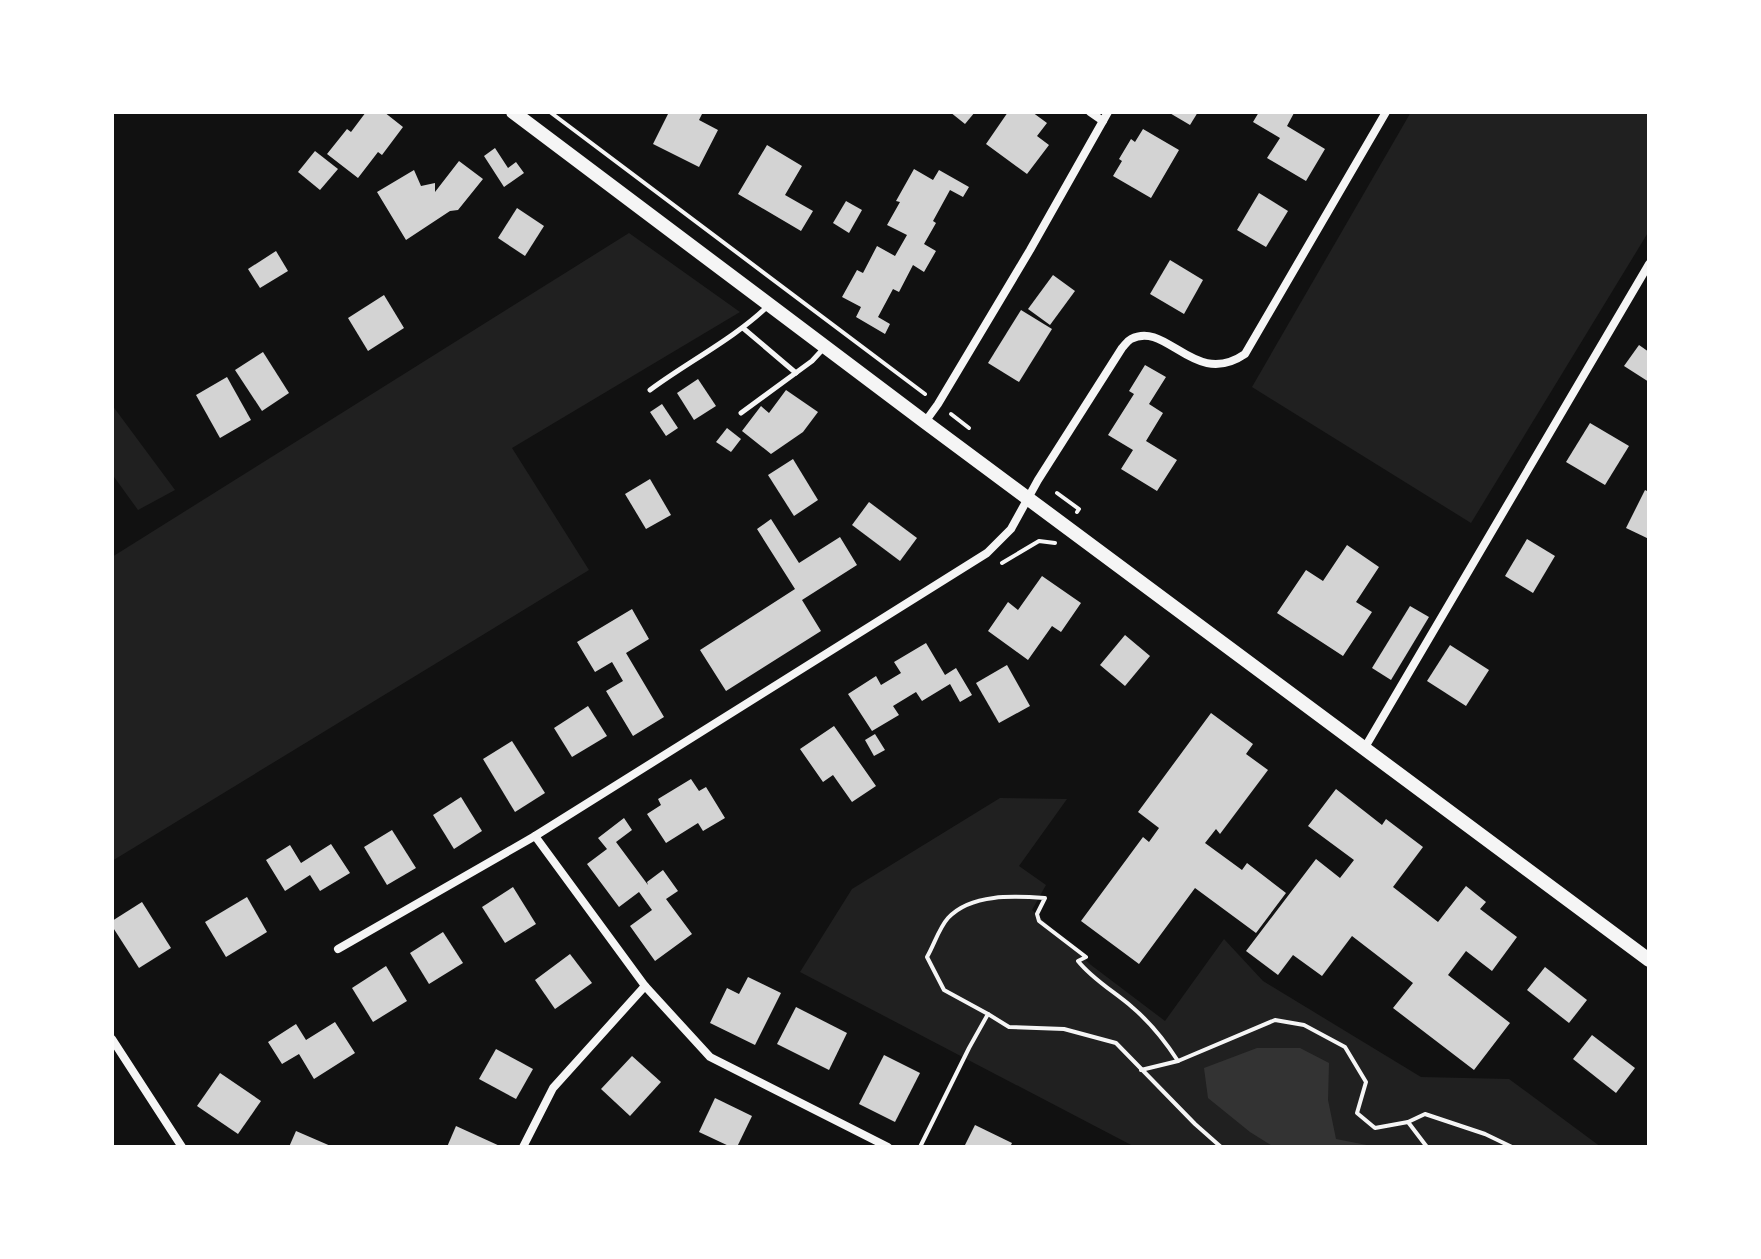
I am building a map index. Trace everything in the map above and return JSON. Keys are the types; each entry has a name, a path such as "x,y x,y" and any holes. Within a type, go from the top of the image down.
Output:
{"main road":[{"path":"513,112 1649,960"}],"street":[{"path":"925,422 1030,250 1106,116 1090,112"},
{"path":"338,949 535,836 987,553 1011,529 1038,480 1122,348 1131,339 1147,336 1163,341 1199,362 1217,366 1232,363 1245,354 1386,112"},
{"path":"1364,749 1649,264"},
{"path":"535,836 645,986 710,1057 888,1147"},
{"path":"523,1147 553,1088 645,986"},
{"path":"112,1039 182,1147"}],"lane":[{"path":"650,390 743,328 770,305"},
{"path":"743,328 796,373"},
{"path":"741,413 812,361 825,347"}],"path":[{"path":"550,112 976,433"},
{"path":"1038,480 1079,509"},
{"path":"1178,1061 1157,1031 1086,971 1078,961 1086,957 1039,921 1037,914 1045,898 992,898 964,906 947,919 927,957 944,990 1009,1027 1064,1029 1116,1043 1221,1147"},
{"path":"920,1147 988,1014"},
{"path":"1141,1070 1178,1061 1275,1020 1304,1025 1345,1047 1366,1082 1357,1113 1375,1128 1408,1122 1425,1114 1485,1134 1512,1147"},
{"path":"1408,1122 1427,1147"}],"shaded area":[{"path":"1411,112 1649,112 1649,231 1471,523 1252,387"},
{"path":"629,233 740,312 512,448 589,570 112,861 112,557"},
{"path":"112,405 175,490 138,510 112,474"},
{"path":"1000,798 1067,799 1019,866 1046,885 1032,910 1091,965 1165,1021 1224,939 1263,981 1421,1077 1509,1079 1601,1147 1135,1147 800,972 852,889"},
{"path":"1257,1048 1300,1048 1329,1063 1328,1100 1336,1139 1377,1147 1274,1147 1208,1098 1204,1068"}],"building":[{"path":"366,112 384,112 403,127 382,155 378,152 358,178 327,154 347,129 351,132"},
{"path":"669,112 703,112 699,120 718,130 699,167 653,144"},
{"path":"950,112 975,112 965,124"},
{"path":"1008,112 1032,112 1047,123 1037,136 1049,145 1027,174 986,144"},
{"path":"1168,112 1198,112 1190,125"},
{"path":"1259,112 1294,113 1287,126 1325,149 1306,181 1267,158 1280,138 1253,122"},
{"path":"1143,129 1179,150 1151,198 1113,176 1131,139 1135,142"},
{"path":"767,145 802,166 785,195 813,211 801,231 738,194"},
{"path":"495,148 508,168 516,162 524,173 504,187 484,156"},
{"path":"315,151 338,169 320,190 298,172"},
{"path":"459,161 483,179 458,210 450,211 406,240 377,192 414,170 421,186 435,183 435,192"},
{"path":"914,169 933,180 939,170 969,187 963,197 950,190 933,221 936,223 924,244 936,251 924,272 913,265 899,292 893,289 878,317 890,324 885,334 856,317 861,307 842,297 857,270 863,273 877,246 895,256 907,235 887,225"},
{"path":"1259,193 1288,211 1266,247 1237,230"},
{"path":"846,201 862,210 849,233 833,223"},
{"path":"517,208 544,226 525,256 498,238"},
{"path":"276,251 288,271 260,288 248,269"},
{"path":"1170,260 1203,280 1184,314 1150,294"},
{"path":"1053,275 1075,291 1050,325 1028,309"},
{"path":"384,295 404,328 368,351 348,318"},
{"path":"1021,310 1052,329 1019,382 988,363"},
{"path":"1639,345 1649,352 1649,382 1624,366"},
{"path":"263,352 289,393 262,411 235,370"},
{"path":"1145,365 1166,377 1149,404 1163,413 1146,441 1177,460 1157,491 1121,469 1133,450 1108,435 1134,394 1129,391"},
{"path":"227,377 251,420 220,438 196,395"},
{"path":"698,379 716,406 694,420 677,393"},
{"path":"786,390 818,412 803,432 771,454 742,431 761,406 769,413"},
{"path":"662,404 678,428 666,436 650,412"},
{"path":"1590,423 1629,446 1605,485 1566,462"},
{"path":"727,428 741,439 731,452 716,442"},
{"path":"793,459 818,500 794,516 768,475"},
{"path":"650,479 671,515 646,529 625,494"},
{"path":"1645,490 1649,492 1649,539 1626,528"},
{"path":"869,502 917,538 900,561 852,525"},
{"path":"771,519 799,563 840,537 857,565 802,600 821,631 726,691 700,650 795,589 757,529"},
{"path":"1527,539 1555,556 1533,593 1505,576"},
{"path":"1347,545 1379,567 1356,602 1372,612 1343,656 1277,613 1306,570 1323,581"},
{"path":"1042,576 1081,603 1061,632 1052,626 1028,660 988,631 1008,602 1018,610"},
{"path":"1410,606 1429,617 1391,680 1372,668"},
{"path":"632,609 649,639 626,653 664,717 633,736 606,691 623,681 612,662 595,672 577,642"},
{"path":"1125,635 1150,656 1125,686 1100,665"},
{"path":"926,643 945,675 956,668 972,695 960,702 950,684 922,701 916,692 893,706 899,715 872,731 848,694 876,676 881,685 901,673 894,662"},
{"path":"1450,645 1489,670 1466,706 1427,681"},
{"path":"1007,665 1030,706 999,723 976,683"},
{"path":"588,706 607,736 572,757 554,728"},
{"path":"1211,713 1253,744 1246,754 1268,770 1220,834 1216,829 1205,843 1242,870 1247,863 1286,893 1256,933 1195,888 1139,964 1081,921 1143,837 1149,842 1159,828 1138,812"},
{"path":"834,726 876,786 852,802 833,775 823,782 800,749"},
{"path":"875,734 885,750 874,756 865,740"},
{"path":"512,741 545,793 515,812 483,759"},
{"path":"691,779 699,791 706,787 725,818 703,831 698,823 666,843 647,814 661,805 658,799"},
{"path":"1336,789 1382,825 1386,819 1423,847 1393,887 1438,922 1466,886 1486,902 1480,909 1517,937 1492,971 1466,951 1448,975 1510,1023 1474,1070 1393,1008 1413,983 1352,936 1322,976 1293,955 1278,975 1246,951 1316,859 1340,878 1354,860 1308,826"},
{"path":"461,797 482,831 454,849 433,815"},
{"path":"624,818 632,830 616,842 648,885 647,882 663,870 678,891 666,899 692,934 655,961 630,926 652,910 639,892 619,907 587,864 607,849 598,838"},
{"path":"392,830 416,868 387,885 364,847"},
{"path":"331,844 350,873 320,891 310,875 285,891 266,860 290,845 301,863"},
{"path":"513,887 536,924 505,943 482,907"},
{"path":"247,897 267,932 226,957 205,922"},
{"path":"142,902 171,948 139,968 112,926 112,921"},
{"path":"443,932 463,963 429,984 410,953"},
{"path":"570,954 592,983 555,1009 535,980"},
{"path":"386,966 407,1001 373,1022 352,988"},
{"path":"1545,967 1587,1000 1569,1023 1527,990"},
{"path":"748,977 781,993 755,1045 710,1023 727,988 739,994"},
{"path":"796,1007 847,1033 829,1070 777,1044"},
{"path":"335,1022 355,1053 314,1079 299,1054 282,1064 268,1042 296,1024 306,1040"},
{"path":"1592,1035 1635,1068 1616,1093 1573,1059"},
{"path":"496,1049 533,1069 516,1099 479,1079"},
{"path":"884,1055 920,1073 895,1122 859,1104"},
{"path":"632,1056 661,1082 630,1116 601,1089"},
{"path":"220,1073 261,1101 238,1134 197,1106"},
{"path":"715,1098 752,1116 737,1147 699,1132"},
{"path":"975,1125 1012,1143 1010,1147 964,1147"},
{"path":"456,1126 502,1147 447,1147"},
{"path":"296,1131 333,1147 289,1147"}]}
